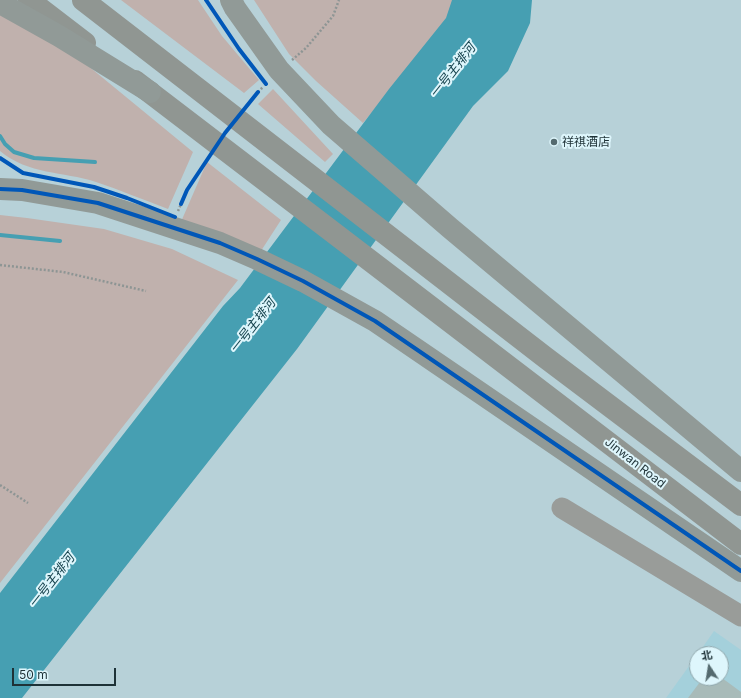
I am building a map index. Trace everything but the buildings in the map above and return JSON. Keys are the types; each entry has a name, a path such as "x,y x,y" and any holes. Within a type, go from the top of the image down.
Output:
{"highway":[{"path":"231,0 235,8 279,70 332,125 450,228 741,471"},
{"path":"0,3 60,36 150,92"},
{"path":"0,178 22,190"},
{"path":"0,189 22,190 98,204 175,221 303,281 375,322 741,572"}],"main road":[{"name":"Jinwan Road","path":"29,0 530,381 741,544"},
{"path":"83,0 546,358 741,505"}],"street":[{"path":"562,508 741,616"}],"path":[{"path":"253,97 279,70 306,48 333,16 339,0"},
{"path":"175,221 184,197"},
{"path":"0,265 63,272 146,291"},
{"path":"0,485 28,503 23,510"}],"shaded area":[{"path":"0,0 8,0 193,152 168,209 96,182 22,164 11,159 0,151"},
{"path":"121,0 198,0 222,36 259,80 244,93"},
{"path":"254,0 453,0 450,12 430,44 363,123 316,81 289,54"},
{"path":"273,89 333,154 325,162 258,104"},
{"path":"207,162 281,220 259,254 180,224"},
{"path":"0,215 104,229 172,249 238,280 0,583"},
{"path":"714,631 741,650 741,698 666,698 689,666 689,686 729,686 729,646 704,646"}],"water":[{"name":"一号主排河","path":"452,0 532,0 530,23 508,71 473,106 297,349 22,698 0,698 0,593 223,306 240,288 389,89 446,18"}],"waterway":[{"path":"0,136 5,144 14,152 34,158 95,162"},
{"path":"0,235 60,241"}],"cycle path":[{"path":"206,0 239,49 266,84"},
{"path":"181,204 187,190 225,133 258,92"},
{"path":"0,158 23,173 94,187 175,217"},
{"path":"0,189 22,190 98,203 220,243 303,281 375,321 741,571"}],"place":[{"name":"祥祺酒店","path":"554,142"}]}
